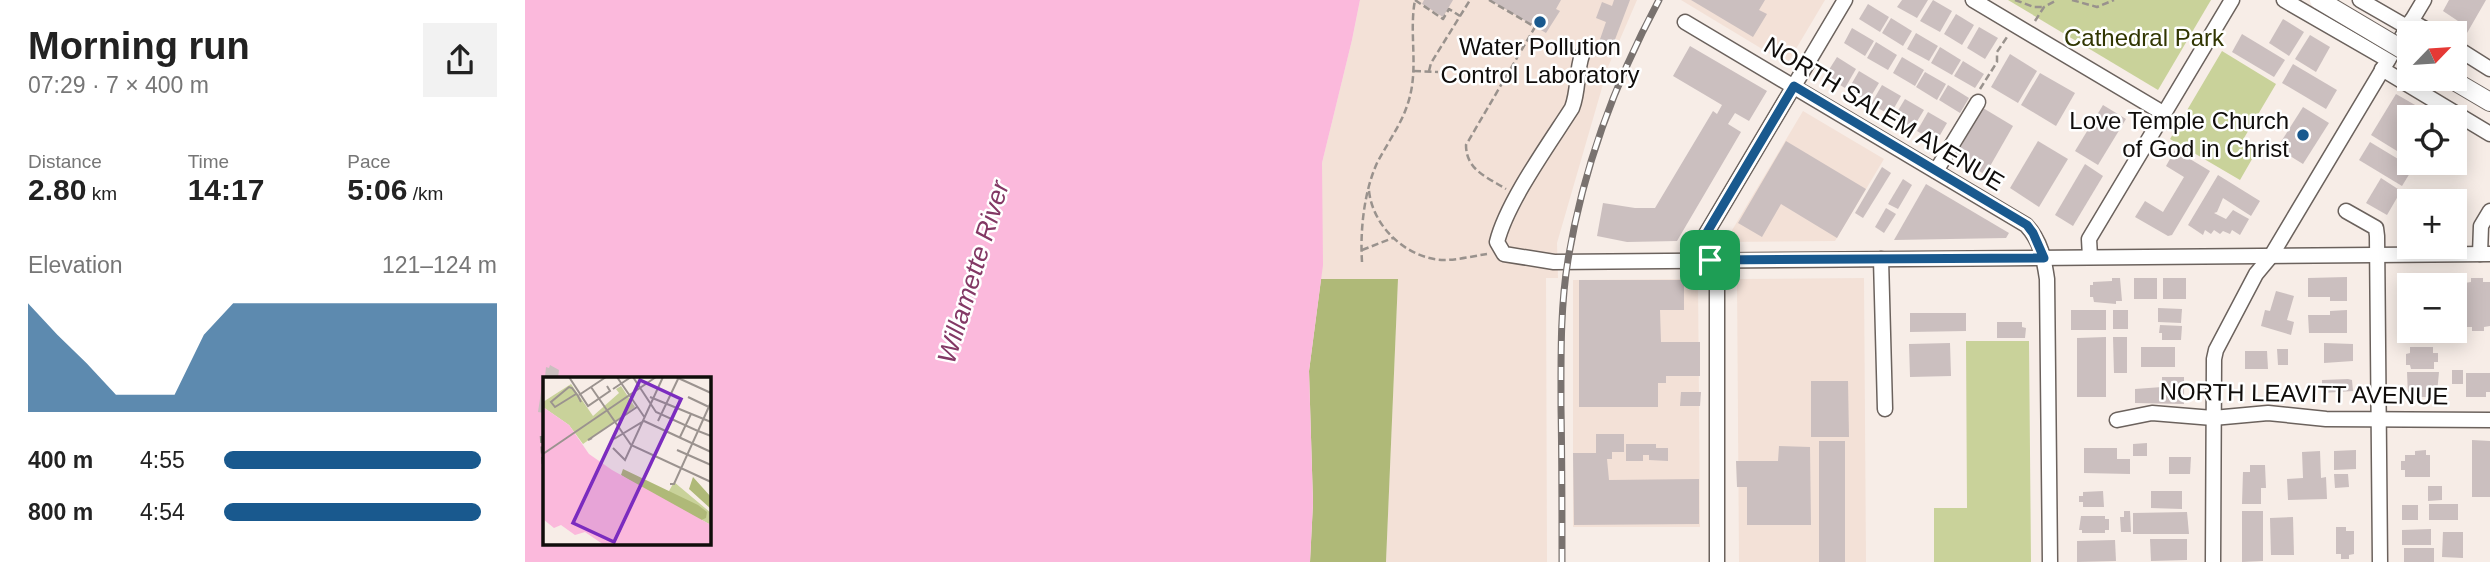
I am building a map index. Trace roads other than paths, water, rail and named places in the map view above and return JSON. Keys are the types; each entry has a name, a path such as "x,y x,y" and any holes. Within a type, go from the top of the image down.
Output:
{"main road":[{"path":"2319,0 2397,46"},
{"path":"2467,88 2490,102"}],"street":[{"path":"1717,562 1717,282 1703,239 1845,0"},
{"path":"1973,0 2164,113"},
{"path":"2090,257 2089,239 2232,0"},
{"path":"2284,0 2385,65 2437,105"},
{"path":"2360,0 2403,21"},
{"path":"2411,21 2424,0"},
{"name":"NORTH SALEM AVENUE","path":"1685,22 2027,225 2044,258"},
{"path":"2213,562 2215,354 2256,274 2271,256 2397,44"},
{"path":"1583,55 1578,67 1577,96 1572,108 1518,195 1500,232 1497,242 1501,251 1510,255 1554,262 2485,254 2481,226 2490,211"},
{"path":"2467,55 2490,69"},
{"path":"1937,171 1978,102"},
{"path":"2467,122 2490,134"},
{"path":"2346,211 2376,228 2381,562"},
{"path":"2044,258 2047,279 2050,562"},
{"path":"1881,259 1885,409"},
{"name":"NORTH LEAVITT AVENUE","path":"2117,420 2152,414 2213,418 2268,413 2326,419 2490,420"}],"water":[{"name":"Willamette River","path":"525,0 1360,0 1322,163 1323,265 1309,371 1313,503 1310,562 525,562"}],"railway":[{"path":"1562,562 1561,352 1568,260 1582,192 1603,126 1628,62 1659,0"}],"place":[{"name":"Water Pollution Control Laboratory","path":"1540,22"},
{"name":"Love Temple Church of God in Christ","path":"2303,135"}],"park label":[{"name":"Cathedral Park","path":"2144,38"}]}
